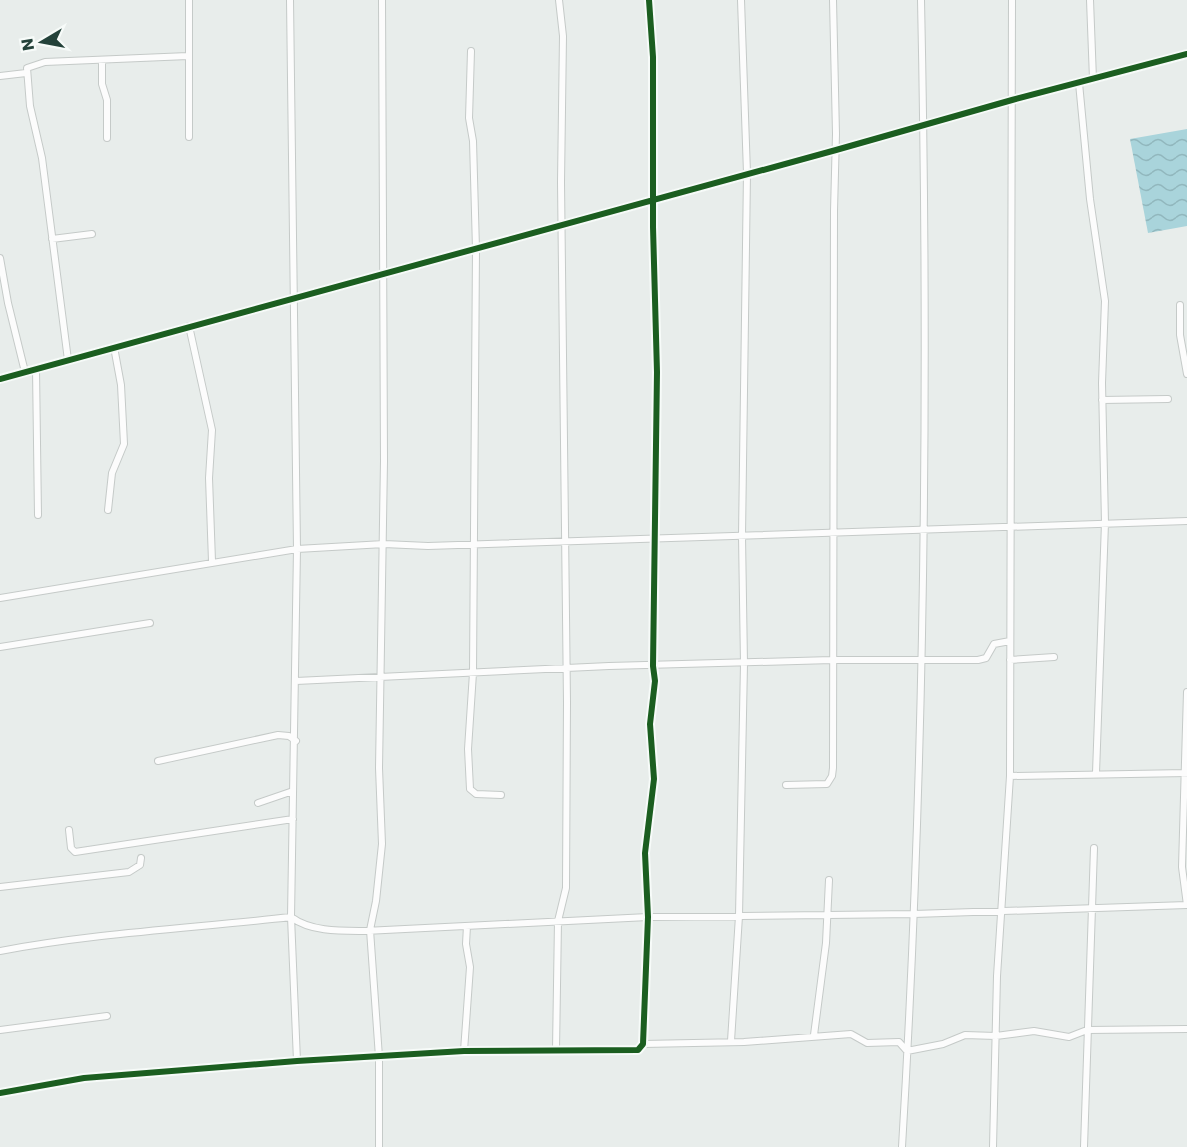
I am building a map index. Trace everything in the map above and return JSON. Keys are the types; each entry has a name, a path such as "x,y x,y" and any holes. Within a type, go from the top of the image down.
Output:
{"street":[{"path":"189,0 189,136"},
{"path":"290,0 297,549 296,741 291,917 297,1061"},
{"path":"379,1147 379,1057 370,930 376,901 382,844 381,676 384,544 382,274 385,225 382,0"},
{"path":"556,1050 558,921 566,888 563,36 559,0"},
{"path":"0,1093 84,1078 297,1061 465,1051 638,1050 643,1044 648,917 645,854 654,779 651,724 656,681 653,666 653,538 657,372 653,199 653,57 649,0"},
{"path":"730,1041 739,916 744,664 742,536 747,173 741,0"},
{"path":"786,785 827,784 832,776 836,150 833,0"},
{"path":"902,1147 914,914 922,660 924,124 921,0"},
{"path":"993,1147 1001,911 1010,776 1012,0"},
{"path":"1090,0 1093,79"},
{"path":"471,51 469,118 473,141 476,249 473,673 468,749 470,789 476,794 501,795"},
{"path":"0,379 836,150 1012,99 1187,54"},
{"path":"68,360 42,158 30,106 27,68 32,64 188,56"},
{"path":"102,61 102,84 107,100 107,138"},
{"path":"0,76 26,73"},
{"path":"1079,83 1090,199 1105,302 1102,400 1105,523 1096,773"},
{"path":"52,239 92,234"},
{"path":"0,258 8,303 25,372"},
{"path":"1180,305 1180,334 1187,374"},
{"path":"189,326 212,430 209,478 212,561"},
{"path":"108,510 112,473 124,444 121,385 114,347"},
{"path":"36,369 38,515"},
{"path":"1102,400 1168,399"},
{"path":"0,598 212,561 297,549 384,544 416,547 1187,521"},
{"path":"0,647 150,623"},
{"path":"296,681 832,660 978,660 986,658 994,644 1010,641"},
{"path":"1010,660 1054,657"},
{"path":"0,951 63,939 163,932 291,917 303,923 335,931 648,917 914,914 1187,905 1182,867 1187,773 1187,692"},
{"path":"158,761 278,735 289,736 296,741"},
{"path":"1010,776 1187,773"},
{"path":"258,803 293,791"},
{"path":"69,830 71,848 75,852 293,819"},
{"path":"1084,1147 1094,848"},
{"path":"0,887 129,872 140,865 141,858"},
{"path":"814,1035 830,880"},
{"path":"465,1051 470,967 466,944 467,926"},
{"path":"0,1030 107,1017"},
{"path":"908,1051 943,1044 965,1035 996,1036 1034,1031 1069,1037 1087,1030 1187,1029"},
{"path":"643,1044 851,1034 867,1043 896,1041 908,1051"}],"water":[{"path":"1187,129 1187,226 1148,233 1130,139"}],"cycle path":[{"path":"0,1093 84,1078 297,1061 464,1051 638,1050 643,1044 648,917 645,853 654,779 650,724 655,681 653,666 657,372 653,227 653,57 649,0"},
{"path":"0,379 1012,100 1187,54"}]}
